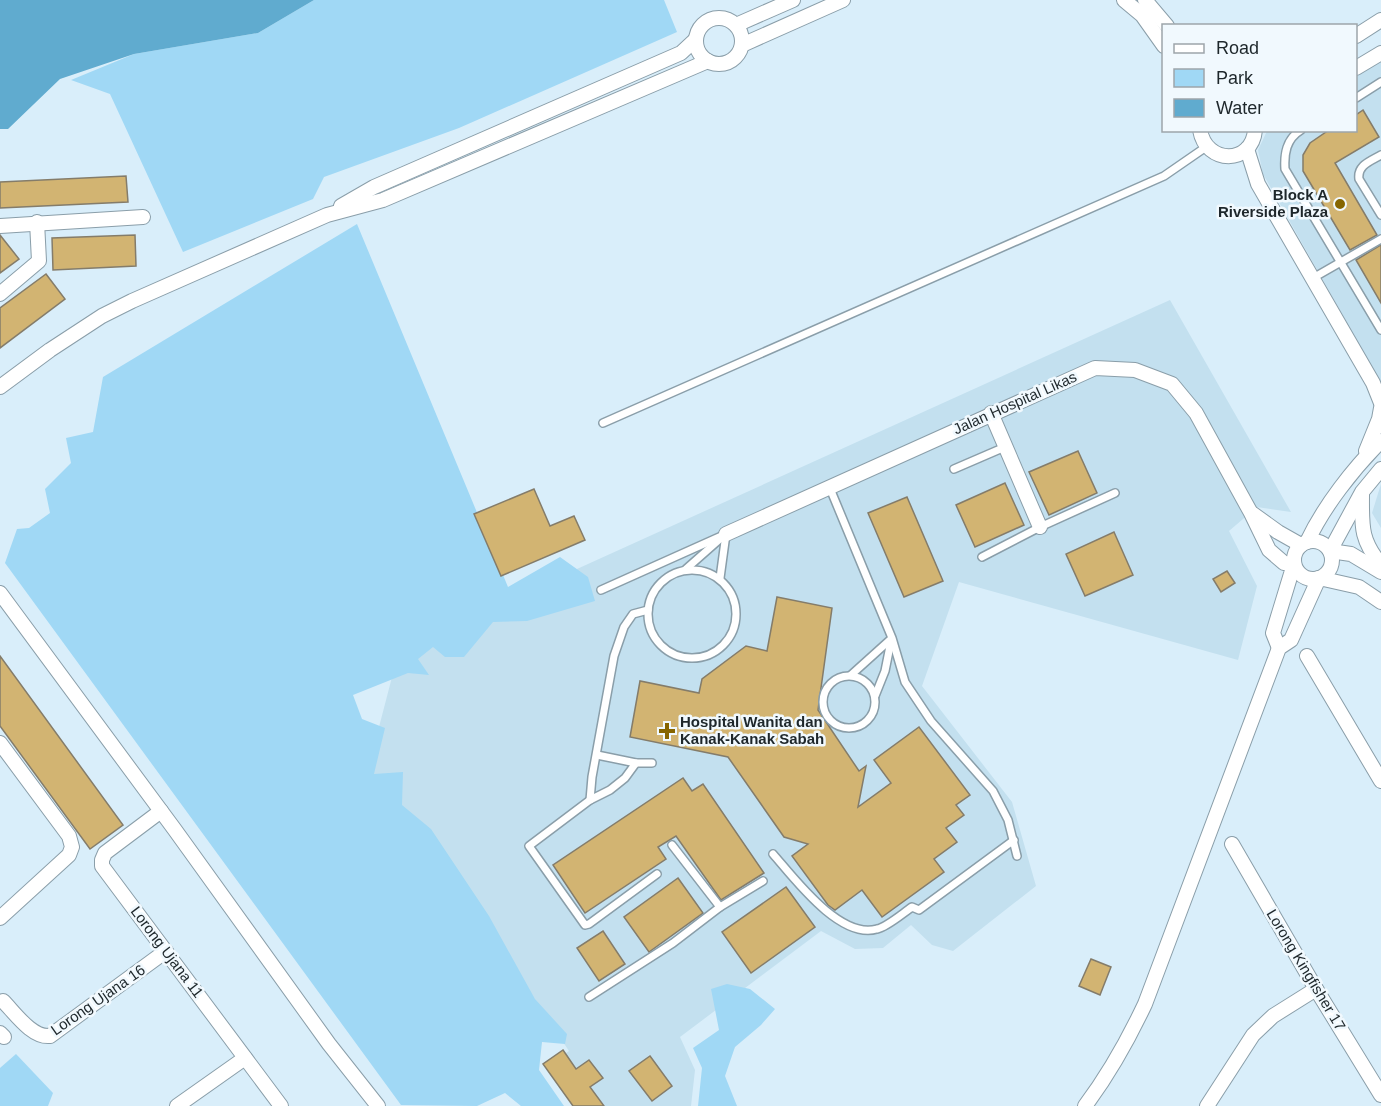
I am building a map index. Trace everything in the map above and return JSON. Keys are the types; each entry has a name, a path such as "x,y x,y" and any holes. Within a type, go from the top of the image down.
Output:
{"street":[{"path":"736,25 793,0"},
{"path":"742,45 843,0"},
{"path":"1124,0 1142,15 1162,43"},
{"path":"1146,0 1165,24"},
{"path":"2,382 102,316 132,301 184,276 327,215 374,187 681,53 696,39 702,25 715,18 730,20 736,25 740,30 742,45 736,57 730,62 715,63 708,61 699,52 696,39"},
{"path":"1357,35 1381,20"},
{"path":"1357,67 1381,53"},
{"path":"327,215 383,200 708,61"},
{"path":"1200,132 1201,139 1213,153 1231,157 1246,149 1256,132"},
{"path":"1246,149 1258,184 1377,385 1381,403"},
{"path":"1231,157 1258,184"},
{"path":"0,226 142,217"},
{"path":"0,294 39,261 37,222"},
{"name":"Jalan Hospital Likas","path":"726,534 1095,368 1135,370 1172,384 1196,413 1269,550 1284,563 1294,564"},
{"path":"1363,459 1380,419 1381,408"},
{"path":"991,413 1040,527"},
{"path":"1279,648 1274,633 1295,554 1317,520 1363,459 1381,441"},
{"path":"1330,551 1362,492 1381,469"},
{"path":"1362,492 1362,527 1366,545 1381,565"},
{"path":"1251,513 1278,532 1304,543 1322,543 1330,551 1332,557 1330,568 1318,578 1302,576 1294,564"},
{"path":"1330,551 1350,555 1381,572"},
{"path":"1318,578 1359,587 1381,602"},
{"path":"1085,1106 1105,1080 1145,1004 1279,648 1291,640 1318,578"},
{"path":"0,593 250,936 378,1106"},
{"path":"1307,656 1381,781"},
{"path":"0,743 69,836 72,847 69,855 0,918"},
{"name":"Lorong Ujana 11","path":"161,811 105,853 102,866 281,1106"},
{"name":"Lorong Kingfisher 17","path":"1232,844 1381,1095"},
{"name":"Lorong Ujana 16","path":"3,1001 36,1033 43,1037 50,1036 166,951"},
{"path":"1208,1106 1253,1035 1273,1017 1316,989"},
{"path":"177,1106 245,1058"}],"lane":[{"path":"1357,97 1381,82"},
{"path":"1298,132 1294,134 1284,156 1285,169 1381,330"},
{"path":"603,423 1164,176 1206,147"},
{"path":"1381,155 1363,166 1358,174 1381,215"},
{"path":"1313,278 1381,238"},
{"path":"954,469 1005,447"},
{"path":"829,486 892,638 905,682 931,721 993,791 1008,820 1017,856"},
{"path":"982,557 1040,527 1115,493"},
{"path":"686,569 703,570 720,578 729,588 735,602 737,618 734,631 726,644 716,652 704,657 691,658 673,654 659,643 650,628 648,610 651,596 659,584 668,576 686,569 726,534"},
{"path":"720,578 726,534"},
{"path":"600,590 726,534"},
{"path":"590,800 592,777 614,656 624,627 633,614 648,610"},
{"path":"851,675 892,638"},
{"path":"875,696 871,687 862,678 851,675 836,678 824,691 822,703 829,719 842,727 860,726 867,721 873,713 875,696 885,671 892,638"},
{"path":"597,755 636,763 652,763"},
{"path":"636,763 625,778 610,790 590,800 529,846 585,925 657,874"},
{"path":"773,854 811,897 841,923 860,930 878,930 912,907 919,910 1014,840"},
{"path":"672,846 720,908"},
{"path":"589,997 763,881"}],"shaded area":[{"path":"1381,61 1381,383 1263,174 1258,150 1267,132 1357,132 1357,75"},
{"name":"Hospital Wanita dan Kanak-Kanak Sabah","path":"1170,300 1291,512 1257,507 1229,531 1257,586 1238,660 959,582 922,686 1012,802 1036,886 953,951 932,945 911,925 883,948 855,949 821,931 680,1037 695,1070 691,1106 577,1106 546,1067 569,1051 426,835 366,777 398,654 480,613"},
{"path":"1381,484 1381,528 1372,513"}],"green space":[{"path":"314,0 664,0 677,32 459,128 324,177 313,199 183,252 110,94 71,80 134,54 258,33"},
{"path":"357,224 508,587 560,557 588,577 595,601 527,621 493,622 464,657 445,657 433,647 418,659 429,675 408,673 353,695 362,719 385,728 374,774 403,772 402,805 431,829 489,916 535,999 567,1034 565,1044 542,1042 539,1070 564,1106 521,1106 505,1093 477,1106 401,1105 5,563 17,529 29,528 50,513 45,489 71,463 66,438 93,432 103,377"},
{"path":"727,984 750,989 775,1009 761,1025 735,1047 725,1076 737,1106 698,1106 702,1068 693,1048 719,1030 711,989"},
{"path":"16,1054 53,1093 48,1106 0,1106 0,1068"}],"water":[{"path":"0,0 314,0 258,33 134,54 60,79 8,129 0,129"}],"building":[{"name":"Block A Riverside Plaza","path":"1363,110 1379,137 1335,163 1377,235 1350,250 1303,171 1303,155 1310,143 1326,132 1357,132 1357,114"},
{"path":"126,176 128,202 0,208 0,182"},
{"path":"0,235 19,259 0,273"},
{"path":"135,235 136,266 53,270 52,238"},
{"path":"1381,245 1381,303 1356,260"},
{"path":"46,274 65,299 0,348 0,308"},
{"path":"1078,451 1097,493 1049,515 1029,472"},
{"path":"1005,483 1024,525 975,547 956,505"},
{"path":"534,489 550,526 574,516 585,540 501,576 474,514"},
{"path":"907,497 943,581 904,597 868,513"},
{"path":"1114,532 1133,575 1085,596 1066,554"},
{"path":"1227,571 1235,583 1221,592 1213,579"},
{"path":"777,597 832,608 818,710 859,771 866,766 858,807 891,783 874,760 919,727 970,795 956,805 964,815 946,828 957,842 934,859 944,872 882,917 862,890 835,910 828,905 792,856 808,844 784,837 728,757 630,737 640,681 699,693 702,679 746,646 767,651"},
{"path":"0,656 123,825 90,849 0,726"},
{"path":"683,778 692,791 703,784 764,873 721,900 676,836 658,847 666,859 585,913 553,865"},
{"path":"678,878 703,913 649,952 624,917"},
{"path":"786,887 815,927 751,973 722,932"},
{"path":"603,931 625,964 599,981 577,948"},
{"path":"1091,959 1111,967 1100,995 1079,986"},
{"path":"563,1050 576,1069 589,1060 603,1078 590,1087 604,1106 573,1106 543,1064"},
{"path":"650,1056 672,1086 652,1101 629,1071"}],"place":[{"name":"Block A Riverside Plaza","path":"1340,204"},
{"name":"Hospital Wanita dan Kanak-Kanak Sabah","path":"667,731"}]}
